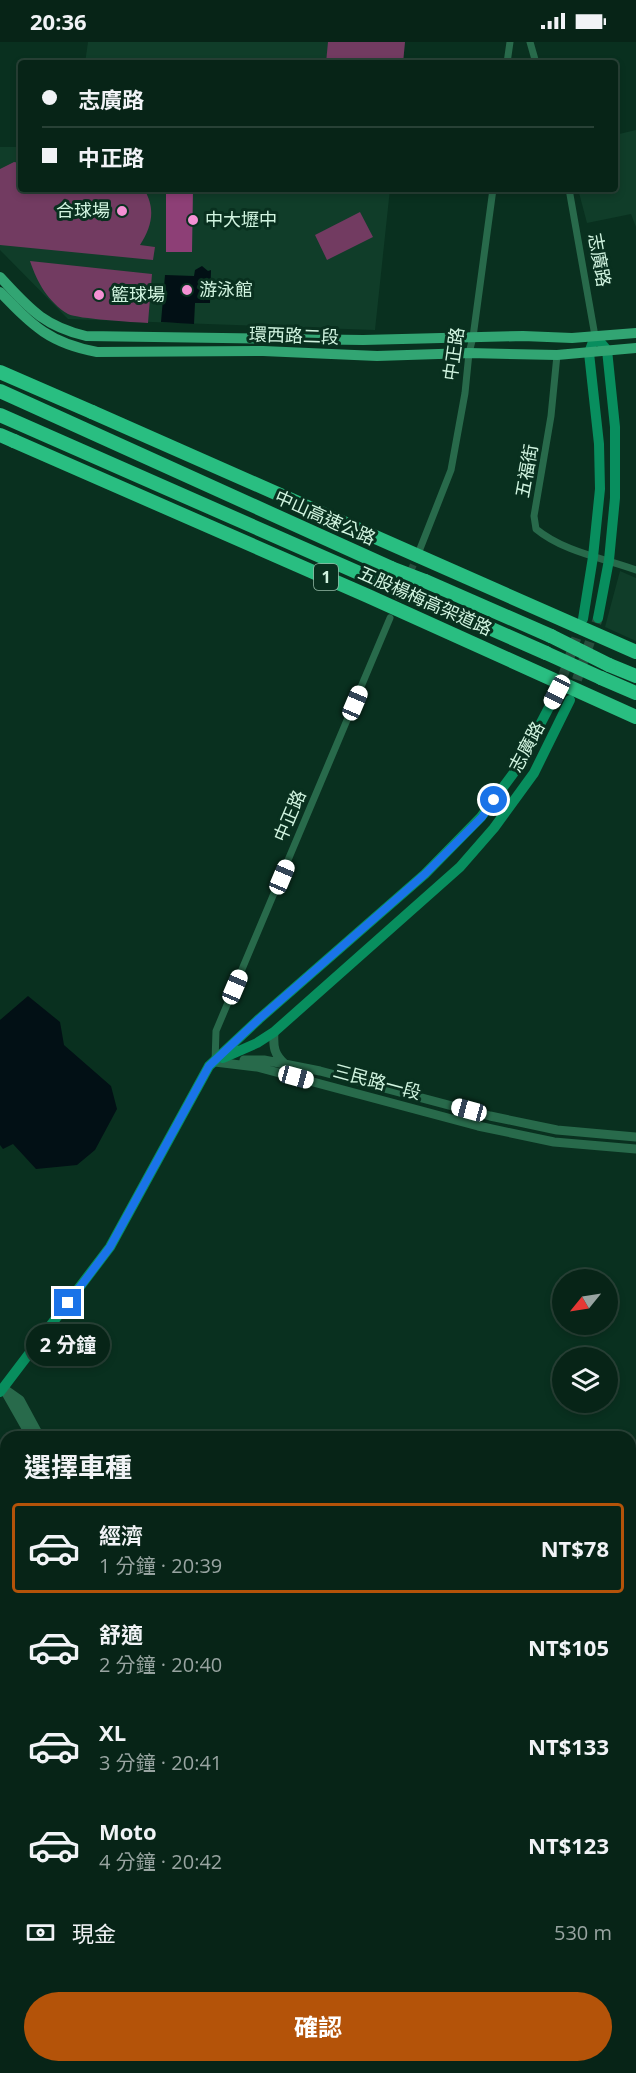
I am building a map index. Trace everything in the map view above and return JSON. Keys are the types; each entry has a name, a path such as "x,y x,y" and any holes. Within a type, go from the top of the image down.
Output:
{"highway":[{"name":"五股楊梅高架道路","path":"0,372 636,652"},
{"name":"中山高速公路","path":"0,391 636,676"},
{"name":"中山高速公路","path":"0,415 636,693"},
{"name":"五股楊梅高架道路","path":"0,435 368,596 636,717"}],"main road":[{"name":"環西路二段","path":"0,277 37,315 54,326 86,336 363,340 473,337 572,338 636,333"},
{"name":"環西路二段","path":"0,292 28,321 54,339 71,347 97,352 263,351 377,356 469,353 557,355 636,348"},
{"path":"595,336 607,350 615,427 615,498 609,560 598,618"},
{"name":"志廣路","path":"583,619 594,557 600,489 599,444 589,353 595,336"},
{"name":"志廣路","path":"215,1062 259,1019 425,874 482,817 518,767 557,692"},
{"name":"志廣路","path":"215,1062 257,1043 274,1032 460,867 494,828 534,773 570,700"},
{"path":"1,1388 110,1247 209,1066 215,1062"}],"street":[{"path":"507,60 510,42"},
{"path":"530,42 535,60"},
{"name":"中正路","path":"418,554 451,470 465,393 493,192"},
{"name":"志廣路","path":"569,192 595,336"},
{"name":"五福街","path":"557,355 549,427 534,516 536,529 547,538 594,557"},
{"path":"594,557 636,570"},
{"name":"中正路","path":"215,1062 216,1031 390,618"},
{"path":"274,1032 273,1048 278,1058 286,1065"},
{"name":"三民路一段","path":"215,1062 264,1060 320,1071 490,1116 557,1130 636,1137"},
{"name":"三民路一段","path":"215,1062 257,1066 478,1126 554,1142 636,1149"},
{"path":"1,1388 27,1431"},
{"path":"1,1388 20,1400 37,1431"}],"shaded area":[{"path":"88,42 405,42 403,60 85,60"},
{"path":"328,42 405,42 403,60 326,60"},
{"path":"636,130 636,227 631,214 587,223 579,192 618,192 618,134"},
{"name":"中大壢中","path":"0,147 18,147 18,192 390,192 375,330 68,319 0,250"},
{"path":"14,162 18,163 18,192 146,192 151,217 140,245 155,247 153,260 0,245 0,169"},
{"path":"166,192 193,192 192,252 166,252"},
{"path":"360,212 373,237 327,260 315,235"},
{"name":"籃球場","path":"30,261 152,274 148,323 94,319 68,314 44,291"},
{"name":"游泳館","path":"202,266 208,271 211,270 210,303 195,303 194,324 161,322 165,275 194,276 195,270"},
{"path":"620,571 636,578 636,641 605,627"},
{"path":"28,996 60,1022 64,1045 111,1086 117,1109 95,1150 77,1165 36,1169 13,1144 3,1149 0,1145 0,1020"}],"tunnel":[{"path":"394,610 418,554"},
{"path":"572,694 598,618"},
{"path":"558,690 582,622"}],"place":[{"name":"合球場","path":"122,211"},
{"name":"中大壢中","path":"193,220"},
{"name":"游泳館","path":"187,290"},
{"name":"籃球場","path":"99,295"}],"route":[{"path":"68,1303 110,1247 209,1066 259,1019 447,854 482,817 494,800"}]}
